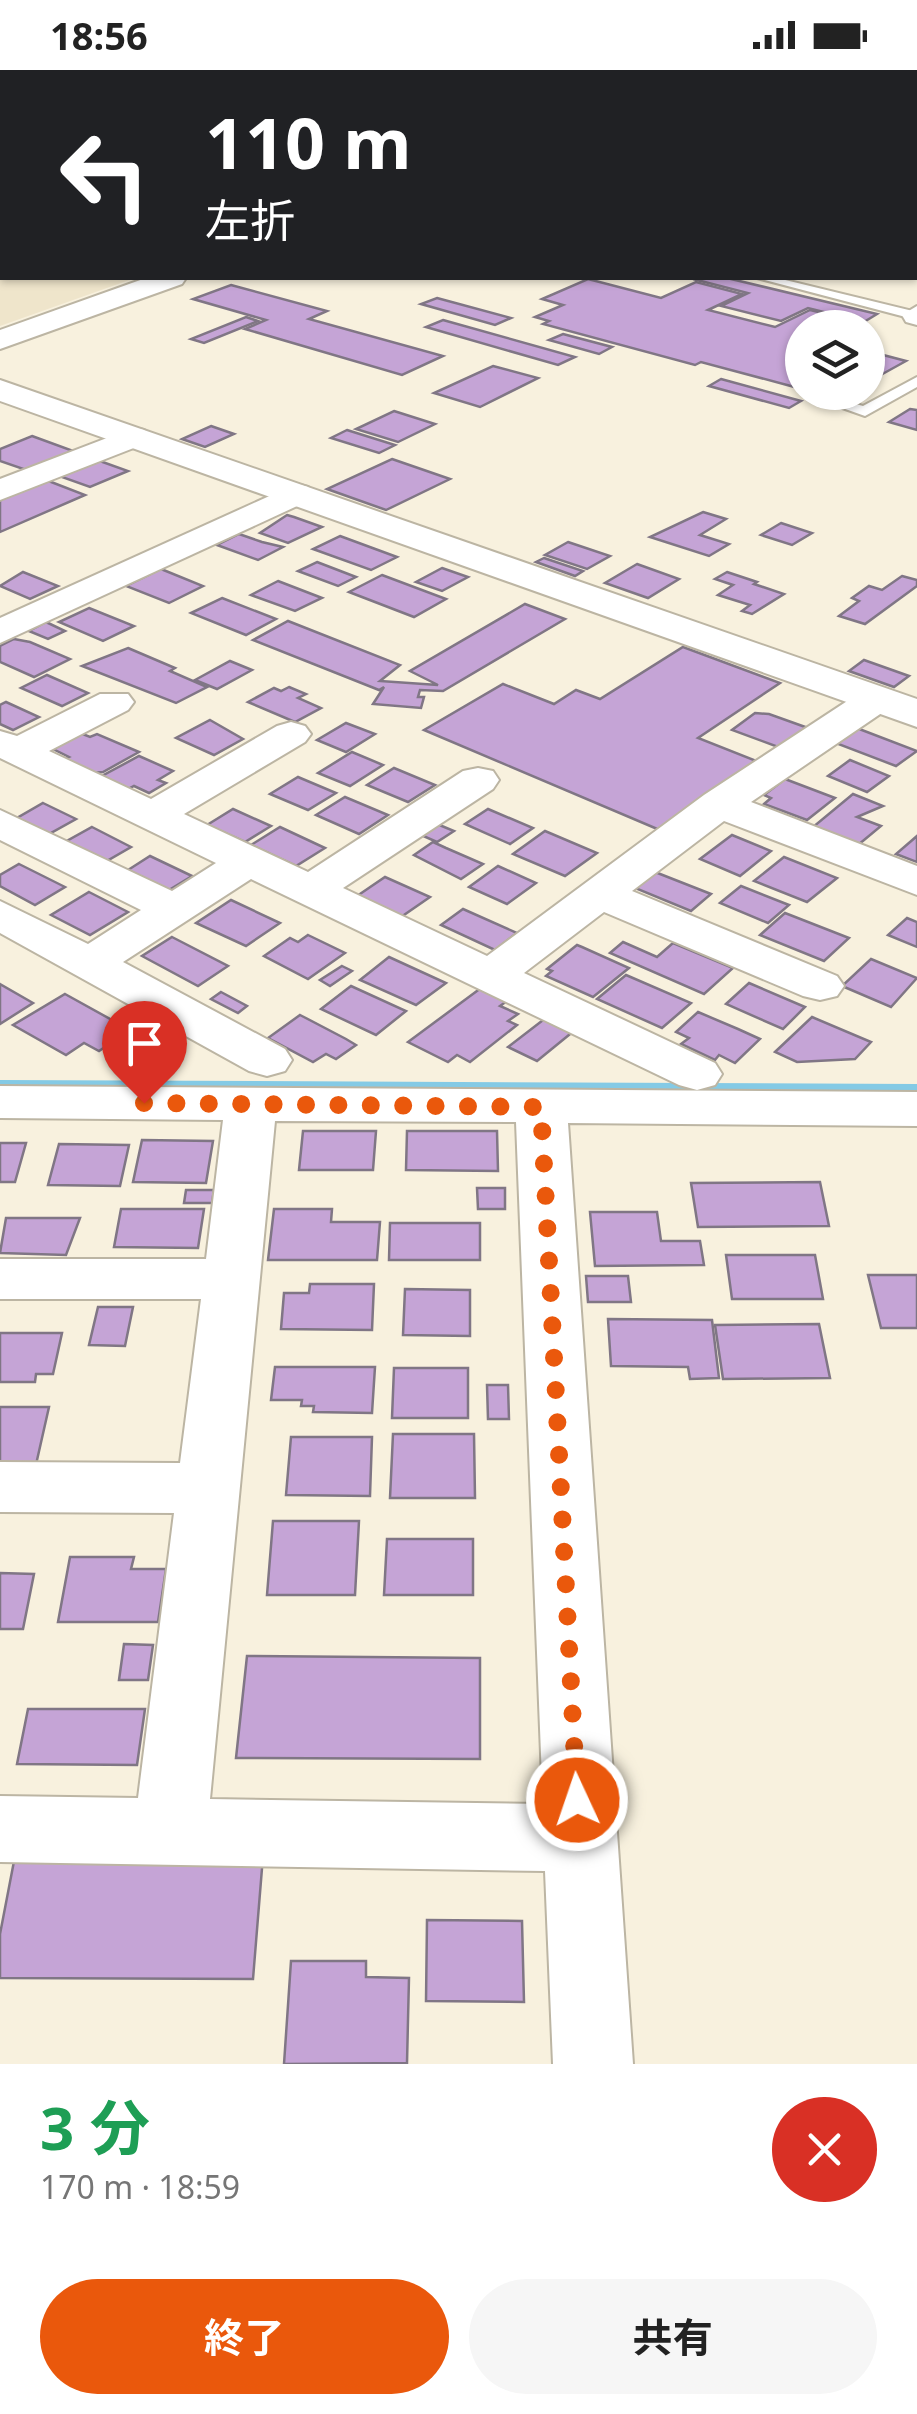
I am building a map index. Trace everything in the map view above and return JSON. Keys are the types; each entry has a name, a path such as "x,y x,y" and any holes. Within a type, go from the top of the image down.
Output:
{"street":[{"path":"0,340 166,280"},
{"path":"0,390 917,714"},
{"path":"0,490 133,438"},
{"path":"10,618 296,494"},
{"path":"491,976 718,804 875,700"},
{"path":"9,747 114,702"},
{"path":"153,815 291,734"},
{"path":"9,747 696,1074"},
{"path":"310,890 478,780"},
{"path":"718,804 917,882"},
{"path":"0,823 174,909"},
{"path":"88,964 249,861"},
{"path":"600,894 820,986"},
{"path":"0,915 88,964 259,1082"},
{"path":"170,1832 259,1082"},
{"path":"0,1102 259,1082 541,1107 917,1109"},
{"path":"541,1107 593,2064"},
{"path":"0,1279 234,1279"},
{"path":"0,1487 208,1488"},
{"path":"0,1828 579,1838"}],"lane":[{"path":"770,280 917,316"},
{"path":"885,399 917,381"}],"shaded area":[{"path":"0,280 129,280 0,326"}],"building":[{"path":"586,280 661,298 696,282 742,294 708,310 775,327 785,322 785,384 543,324 549,321 535,317 563,305 542,299"},
{"path":"697,280 735,280 860,310 785,310 785,319 781,321 721,306 748,293"},
{"path":"231,285 327,311 309,319 443,356 402,375 245,329 266,320 193,299"},
{"path":"437,298 511,318 495,325 421,304"},
{"path":"246,317 258,321 204,343 191,339"},
{"path":"443,320 575,357 558,365 426,327"},
{"path":"563,334 612,347 599,354 549,340"},
{"path":"885,355 906,361 885,373"},
{"path":"493,366 538,378 480,407 434,393"},
{"path":"721,379 785,397 785,407 709,386"},
{"path":"910,409 917,410 917,430 889,422"},
{"path":"394,411 435,424 398,442 356,429"},
{"path":"211,426 234,434 205,447 182,439"},
{"path":"347,430 395,445 379,453 331,438"},
{"path":"32,436 76,452 29,471 0,461 0,449"},
{"path":"392,459 450,479 386,510 327,489"},
{"path":"97,460 128,471 90,487 59,476"},
{"path":"46,480 85,495 0,532 0,500"},
{"path":"703,512 726,519 700,535 729,544 709,556 650,537"},
{"path":"287,515 322,527 288,543 260,533"},
{"path":"781,523 812,533 792,545 761,535"},
{"path":"239,534 283,547 258,560 217,545"},
{"path":"340,536 397,557 371,570 313,549"},
{"path":"568,542 610,556 587,569 545,555"},
{"path":"544,558 583,571 575,576 536,562"},
{"path":"317,562 356,577 338,586 298,571"},
{"path":"637,564 679,579 648,598 605,583"},
{"path":"442,568 468,577 442,591 416,582"},
{"path":"161,569 203,586 169,603 126,586"},
{"path":"23,572 58,586 30,599 0,586"},
{"path":"727,572 784,594 752,614 742,611 750,605 718,595 733,585 715,579"},
{"path":"382,575 446,599 414,617 349,592"},
{"path":"902,576 917,580 917,586 865,624 839,616 859,601 852,598 869,586 882,590"},
{"path":"278,581 322,598 295,611 251,595"},
{"path":"222,598 276,619 246,635 191,613"},
{"path":"525,604 565,619 443,691 420,690 418,697 424,697 421,708 373,704 384,687 379,690 253,640 288,621 400,665 380,681 438,685 410,671"},
{"path":"89,608 134,626 103,641 59,622"},
{"path":"46,622 65,631 48,639 29,631"},
{"path":"14,639 70,659 34,677 0,662 0,646"},
{"path":"683,647 780,683 698,738 759,762 662,831 424,730 503,684 554,704 576,690 600,699"},
{"path":"128,648 207,687 176,703 82,666"},
{"path":"864,660 909,676 894,687 849,671"},
{"path":"230,661 252,670 217,689 195,680"},
{"path":"47,675 88,693 62,706 21,688"},
{"path":"289,687 306,694 298,698 321,708 295,722 248,702 274,688 281,691"},
{"path":"6,702 39,717 13,730 0,724 0,705"},
{"path":"755,713 808,728 781,748 732,730"},
{"path":"210,720 243,739 214,755 176,738"},
{"path":"346,723 375,734 346,752 317,740"},
{"path":"854,727 917,751 896,766 833,742"},
{"path":"80,733 90,737 97,734 139,752 103,772 92,773 63,760 69,757 51,748"},
{"path":"352,752 383,765 350,786 318,773"},
{"path":"139,756 173,771 158,780 166,783 149,793 134,786 126,790 100,777"},
{"path":"850,760 889,776 867,792 828,776"},
{"path":"394,768 435,785 408,802 367,785"},
{"path":"298,777 336,793 308,810 270,794"},
{"path":"785,779 835,798 807,820 764,804 771,798 764,795"},
{"path":"853,794 883,806 857,817 881,826 858,845 813,827"},
{"path":"345,797 388,815 359,834 316,815"},
{"path":"43,803 76,819 49,834 17,818"},
{"path":"233,809 271,826 245,842 207,825"},
{"path":"488,809 533,828 510,844 465,824"},
{"path":"437,824 454,831 437,842 421,835"},
{"path":"92,827 131,847 105,862 65,842"},
{"path":"280,827 325,848 296,866 251,845"},
{"path":"545,831 597,853 565,876 513,854"},
{"path":"732,835 771,851 740,876 700,859"},
{"path":"917,836 917,862 896,854"},
{"path":"433,842 483,864 461,879 414,855"},
{"path":"150,856 192,876 169,890 128,870"},
{"path":"784,857 837,878 807,902 754,881"},
{"path":"19,864 65,887 35,905 0,886 0,875"},
{"path":"498,866 536,883 507,904 469,887"},
{"path":"655,872 711,894 691,911 635,888"},
{"path":"385,877 430,897 401,917 357,896"},
{"path":"741,886 789,905 768,923 720,903"},
{"path":"89,892 128,912 90,935 51,915"},
{"path":"231,900 280,923 246,946 196,923"},
{"path":"463,909 517,933 495,950 441,925"},
{"path":"785,913 849,938 824,961 760,935"},
{"path":"907,918 917,922 917,947 888,935"},
{"path":"308,935 345,953 308,979 264,956 290,938 298,942"},
{"path":"172,937 228,966 198,986 142,956"},
{"path":"623,942 657,957 673,943 733,968 704,994 610,953"},
{"path":"577,945 629,968 593,997 546,976 552,971 547,969"},
{"path":"389,957 446,983 416,1005 360,980"},
{"path":"871,959 917,978 891,1007 842,986"},
{"path":"342,966 352,971 330,986 320,980"},
{"path":"626,975 691,1003 662,1028 597,999"},
{"path":"749,983 805,1007 783,1029 726,1004"},
{"path":"0,984 33,1003 0,1024"},
{"path":"351,986 406,1011 376,1035 321,1009"},
{"path":"481,988 507,1001 500,1006 518,1014 508,1021 517,1025 470,1062 457,1055 448,1062 408,1042"},
{"path":"221,992 247,1006 238,1013 211,999"},
{"path":"65,994 130,1030 99,1051 84,1043 66,1055 13,1025"},
{"path":"698,1012 760,1039 735,1063 719,1055 715,1060 681,1044 689,1038 676,1032"},
{"path":"300,1015 356,1045 336,1059 326,1054 313,1062 268,1038"},
{"path":"547,1017 575,1030 537,1061 508,1047"},
{"path":"812,1017 871,1042 855,1059 797,1062 775,1052"},
{"path":"153,1029 174,1034 165,1047 143,1042"},
{"path":"303,1131 376,1131 373,1170 299,1170"},
{"path":"407,1131 497,1131 498,1171 406,1170"},
{"path":"142,1140 213,1141 206,1183 133,1182"},
{"path":"0,1143 26,1143 15,1182 0,1182"},
{"path":"59,1144 129,1145 120,1186 48,1185"},
{"path":"820,1182 829,1226 698,1227 691,1183"},
{"path":"477,1188 505,1188 505,1209 478,1209"},
{"path":"186,1190 214,1190 212,1203 184,1203"},
{"path":"121,1209 204,1209 198,1248 114,1247"},
{"path":"274,1209 332,1209 331,1222 380,1222 377,1260 268,1260"},
{"path":"590,1212 657,1212 661,1241 700,1241 704,1265 595,1266"},
{"path":"6,1218 80,1218 66,1255 0,1253"},
{"path":"390,1223 480,1223 480,1260 389,1260"},
{"path":"726,1255 815,1255 823,1299 732,1299"},
{"path":"868,1275 917,1275 917,1328 881,1328"},
{"path":"586,1276 628,1276 631,1302 588,1302"},
{"path":"310,1284 374,1284 372,1330 281,1329 284,1293 309,1293"},
{"path":"405,1289 470,1290 470,1336 403,1335"},
{"path":"98,1307 133,1307 125,1346 89,1345"},
{"path":"608,1319 712,1320 719,1378 690,1379 688,1367 611,1366"},
{"path":"819,1324 830,1378 723,1379 715,1325"},
{"path":"0,1333 62,1333 53,1374 36,1374 35,1382 0,1382"},
{"path":"275,1367 375,1367 372,1413 313,1412 314,1406 301,1406 302,1400 271,1400"},
{"path":"394,1368 468,1368 468,1418 392,1418"},
{"path":"487,1385 508,1385 509,1419 488,1419"},
{"path":"0,1407 49,1407 35,1469 0,1469"},
{"path":"393,1434 474,1434 475,1498 390,1498"},
{"path":"291,1437 372,1437 370,1496 286,1495"},
{"path":"273,1521 359,1521 355,1595 267,1595"},
{"path":"387,1539 473,1539 473,1595 384,1595"},
{"path":"70,1557 134,1557 131,1569 166,1569 158,1622 58,1622"},
{"path":"0,1573 34,1574 23,1629 0,1629"},
{"path":"124,1644 153,1645 148,1680 119,1680"},
{"path":"247,1656 480,1658 480,1759 236,1758"},
{"path":"28,1709 145,1709 137,1765 17,1764"},
{"path":"15,1856 263,1856 253,1979 0,1978 0,1934"},
{"path":"427,1920 522,1921 524,2002 426,2001"},
{"path":"291,1961 366,1961 366,1977 409,1978 407,2063 284,2064"}],"waterway":[{"path":"0,1084 917,1088"}],"route":[{"path":"144,1103 541,1107 577,1800"}]}
